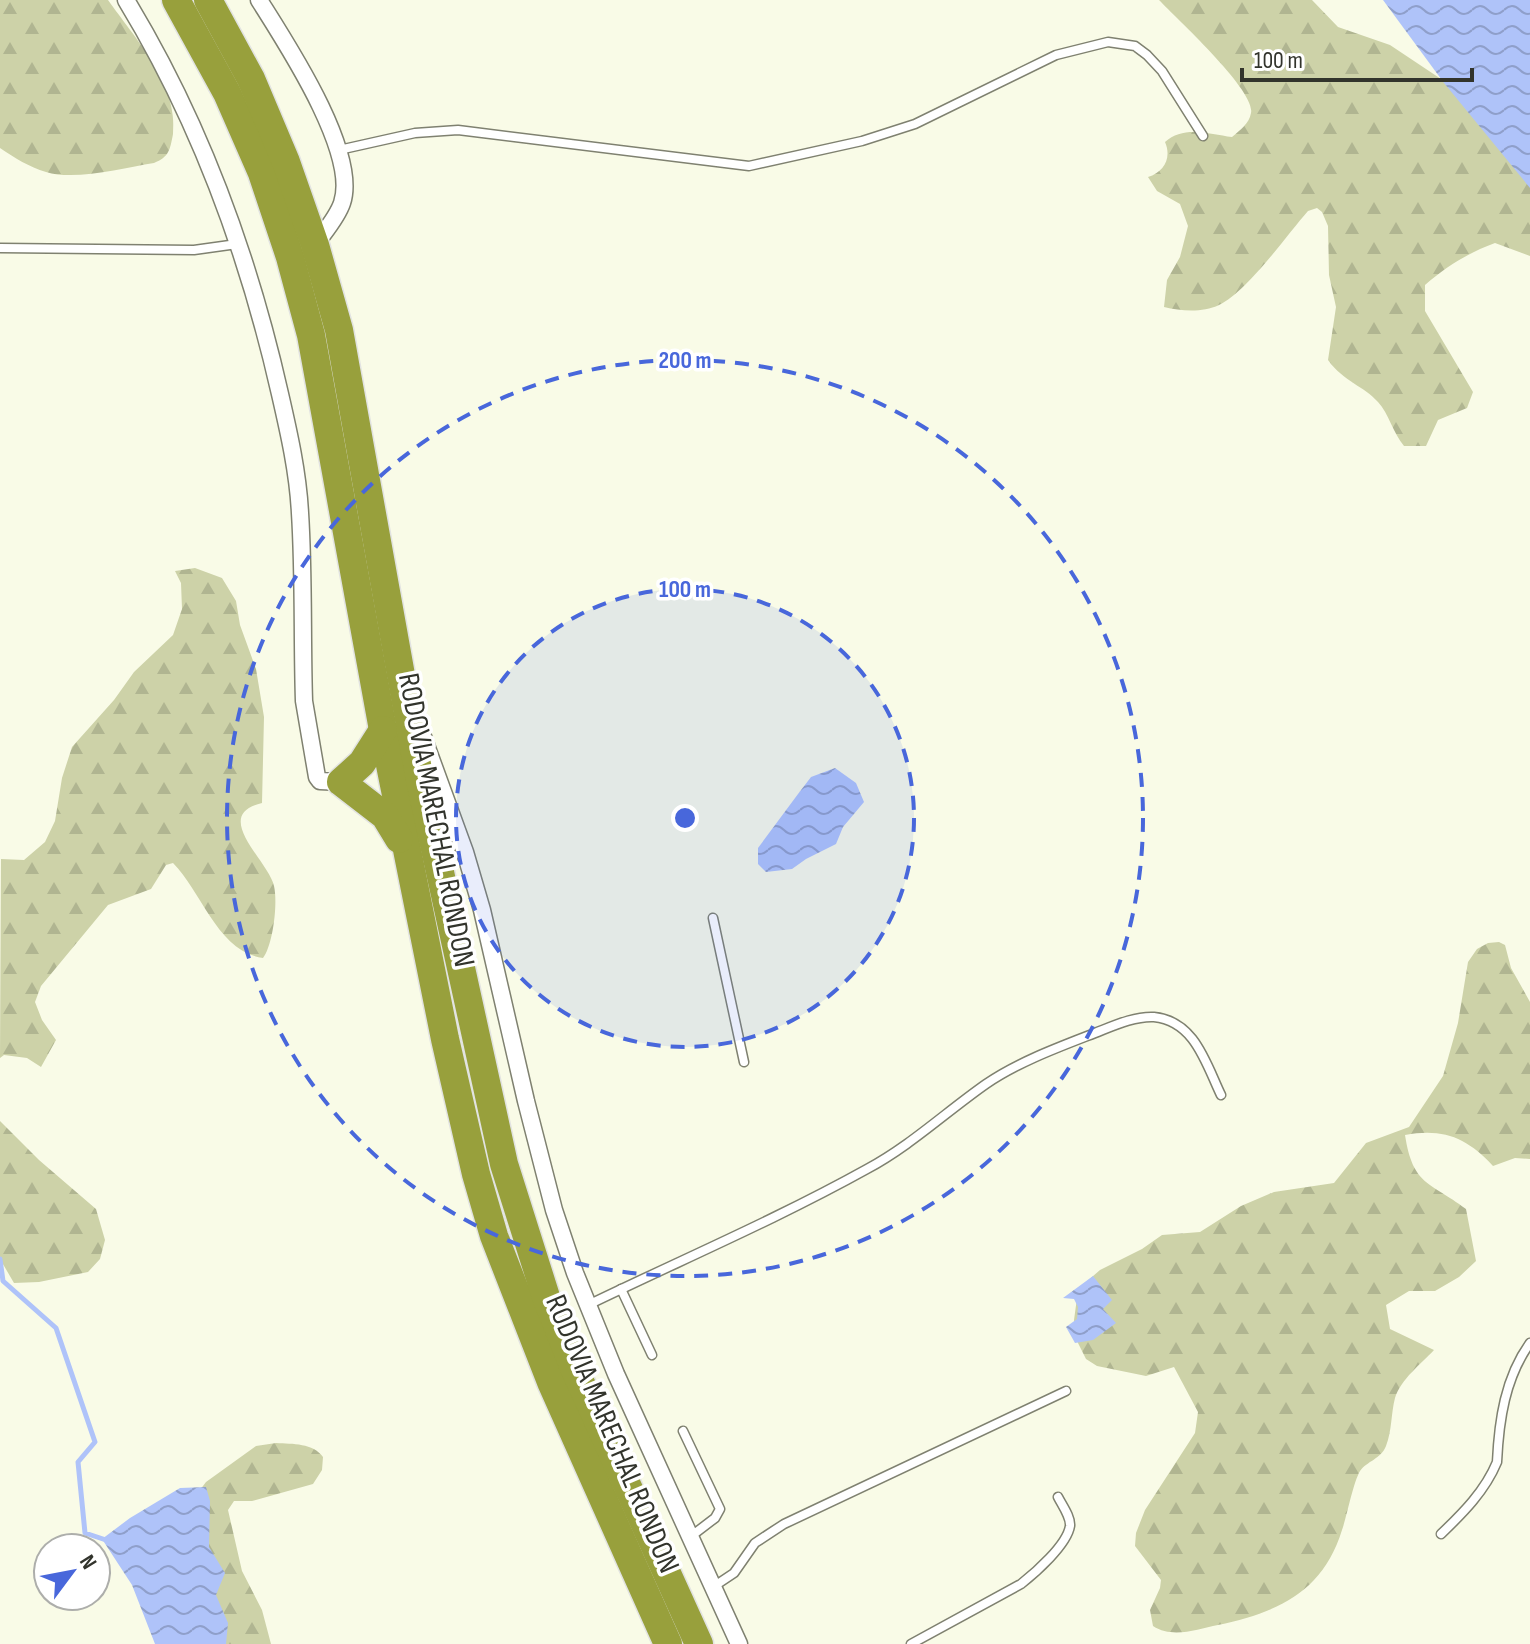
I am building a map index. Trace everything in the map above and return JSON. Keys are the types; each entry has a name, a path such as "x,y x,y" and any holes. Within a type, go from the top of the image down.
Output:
{"highway":[{"name":"RODOVIA MARECHAL RONDON","path":"176,0 227,93 262,173 290,257 319,377 383,730 445,1039 476,1174 494,1236 551,1382 668,1644"},
{"name":"RODOVIA MARECHAL RONDON","path":"208,0 251,79 286,162 315,245 348,374 399,672 481,1070 522,1226 574,1368 699,1644"},
{"path":"383,730 362,763 341,782 385,816 408,858"}],"street":[{"path":"126,0 152,43 189,118 264,325 293,454 300,512 304,701 314,767 320,781 341,782"},
{"path":"260,0 315,95 339,150 343,202 315,245"},
{"path":"399,672 465,852 554,1210 616,1374 739,1644"}],"lane":[{"path":"339,150 415,133 458,130 749,166 862,141 915,124 1056,55 1108,42 1135,46 1147,55 1162,71 1203,136"},
{"path":"0,248 194,250 237,244"},
{"path":"713,918 744,1062"},
{"path":"588,1305 868,1169 919,1136 987,1083 1025,1062 1135,1019 1154,1017 1178,1024 1193,1037 1221,1095"},
{"path":"621,1289 652,1355"},
{"path":"1441,1534 1461,1515 1492,1473 1497,1462 1506,1390 1530,1343"},
{"path":"712,1587 734,1573 755,1543 784,1524 1066,1391"},
{"path":"683,1431 720,1509 715,1518 690,1537"},
{"path":"911,1644 1032,1575 1052,1554 1070,1527 1069,1517 1058,1497"}],"green space":[{"path":"0,0 108,0 152,62 169,98 173,134 166,155 154,163 71,175 40,170 0,148"},
{"path":"1159,0 1312,0 1338,27 1390,45 1453,87 1530,170 1530,256 1495,243 1458,261 1425,285 1425,311 1473,392 1467,408 1438,420 1426,446 1404,446 1378,402 1328,360 1336,307 1329,275 1328,226 1317,208 1308,211 1254,276 1230,298 1212,308 1199,310 1164,307 1167,280 1180,257 1188,226 1180,204 1157,191 1148,177 1165,164 1168,154 1165,142 1172,137 1197,132 1232,137 1246,124 1251,113 1249,103 1229,73"},
{"path":"195,568 222,578 236,601 240,625 256,669 264,717 262,803 247,809 241,818 247,840 274,886 274,924 267,952 263,958 234,945 222,933 173,863 166,865 151,889 108,905 41,986 35,1002 42,1020 56,1040 41,1067 27,1058 4,1055 0,1058 1,859 24,860 45,842 55,821 62,778 72,747 114,700 134,672 173,635 182,609 181,583 175,571"},
{"path":"1499,942 1505,945 1511,968 1530,1002 1530,1159 1515,1158 1493,1166 1474,1148 1454,1137 1432,1133 1405,1135 1408,1152 1418,1173 1466,1209 1476,1261 1459,1277 1435,1291 1409,1291 1386,1305 1390,1329 1434,1350 1398,1391 1386,1446 1360,1471 1334,1551 1310,1584 1279,1606 1240,1620 1185,1632 1161,1630 1153,1626 1150,1610 1161,1580 1135,1546 1136,1533 1145,1510 1195,1433 1198,1412 1174,1367 1146,1376 1097,1366 1086,1359 1077,1341 1074,1320 1077,1298 1085,1283 1100,1270 1162,1235 1200,1232 1241,1206 1274,1192 1334,1183 1366,1143 1409,1127 1443,1076 1458,1023 1468,962 1477,949"},
{"path":"0,1121 96,1209 105,1240 100,1259 88,1272 39,1282 14,1283 0,1259"},
{"path":"276,1443 308,1447 323,1457 322,1470 313,1484 252,1501 234,1501 228,1510 242,1571 262,1610 271,1644 197,1644 191,1502 206,1482 256,1446"}],"water":[{"path":"1383,0 1530,0 1530,188 1444,83"},
{"path":"835,768 856,783 864,802 843,827 836,844 792,869 766,872 758,864 758,848 811,777"},
{"path":"1093,1276 1112,1300 1103,1309 1116,1323 1093,1340 1075,1343 1066,1327 1077,1319 1078,1307 1074,1299 1063,1298"},
{"path":"206,1487 210,1501 209,1547 225,1573 216,1595 228,1623 226,1644 155,1644 132,1585 112,1554 111,1532 180,1488"}],"waterway":[{"path":"0,1259 3,1281 56,1328 95,1442 78,1462 85,1532"}]}
